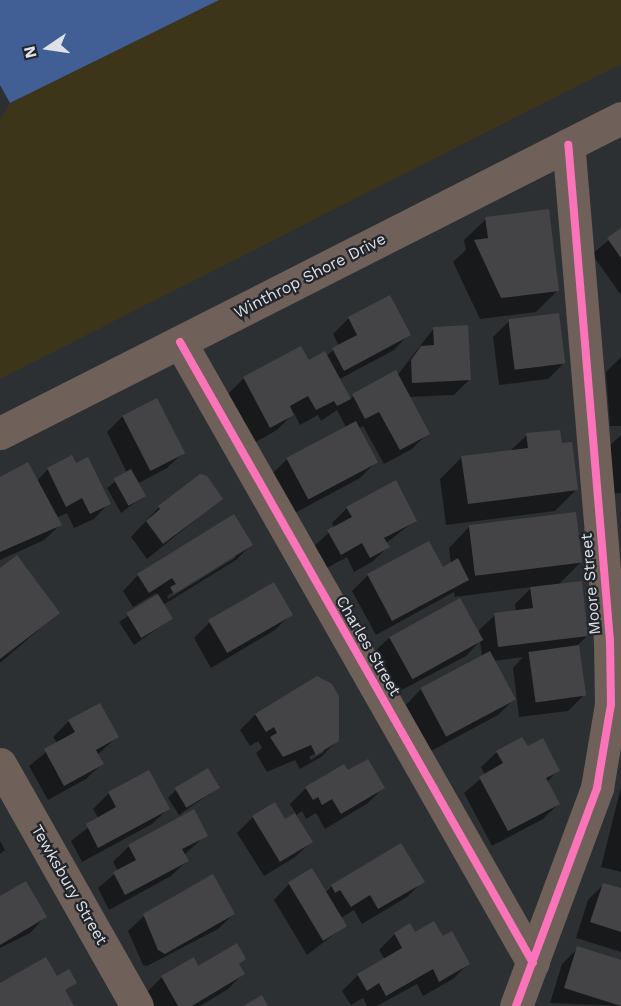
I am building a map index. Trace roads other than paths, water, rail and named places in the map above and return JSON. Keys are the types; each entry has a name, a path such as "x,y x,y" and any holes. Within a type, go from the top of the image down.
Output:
{"street":[{"name":"Winthrop Shore Drive","path":"0,433 621,118"},
{"name":"Moore Street","path":"516,1006 597,788 611,704 610,641 568,145"},
{"name":"Charles Street","path":"180,342 533,963"},
{"name":"Tewksbury Street","path":"0,764 137,1006"}],"water":[{"path":"0,0 219,0 10,103 0,85"}]}
